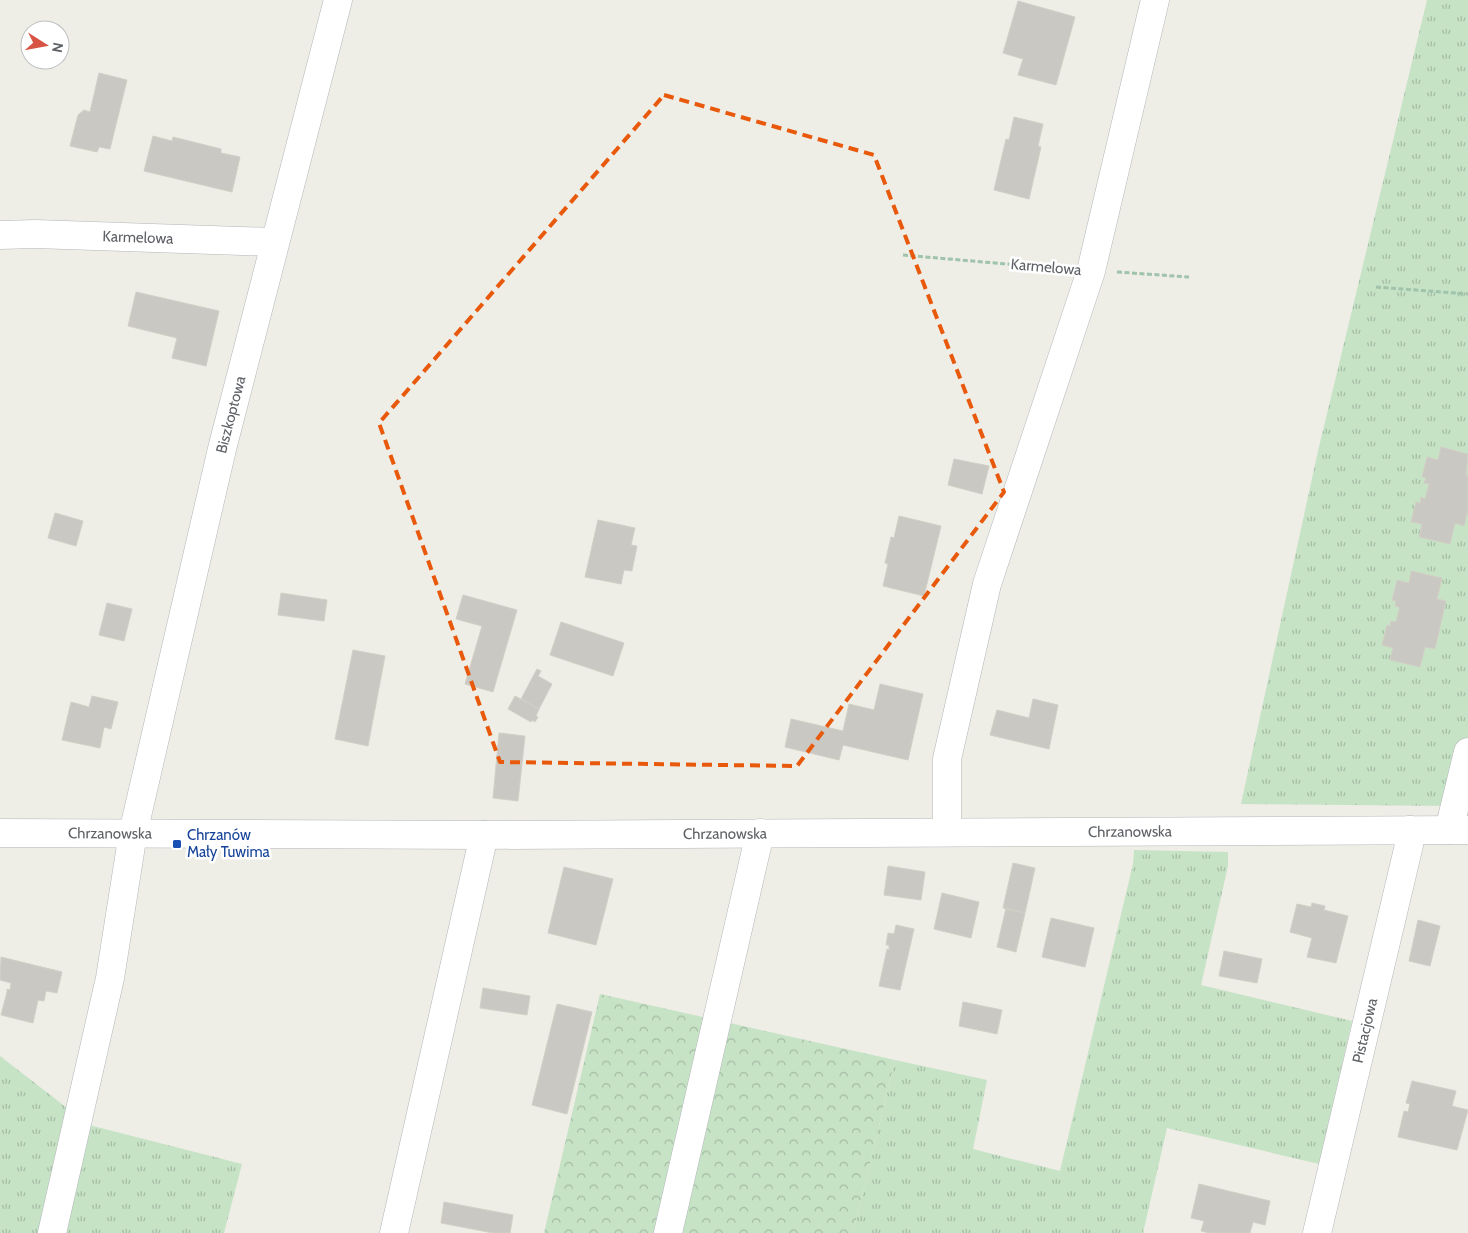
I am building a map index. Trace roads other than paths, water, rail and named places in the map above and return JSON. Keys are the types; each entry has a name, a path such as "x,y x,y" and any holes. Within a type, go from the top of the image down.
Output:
{"street":[{"name":"Biszkoptowa","path":"52,1233 110,978 133,833 222,449 338,0"},
{"path":"947,832 947,758 987,584 1091,271 1155,0"},
{"name":"Karmelowa","path":"0,236 34,234 274,242"},
{"path":"1459,830 1468,752"},
{"name":"Pistacjowa","path":"1317,1233 1406,855 1410,830"},
{"name":"Chrzanowska","path":"0,832 484,835 1459,830"},
{"path":"668,1233 760,833"},
{"path":"394,1233 484,835"}],"place":[{"name":"Chrzanów Mały Tuwima","path":"177,844"}]}
